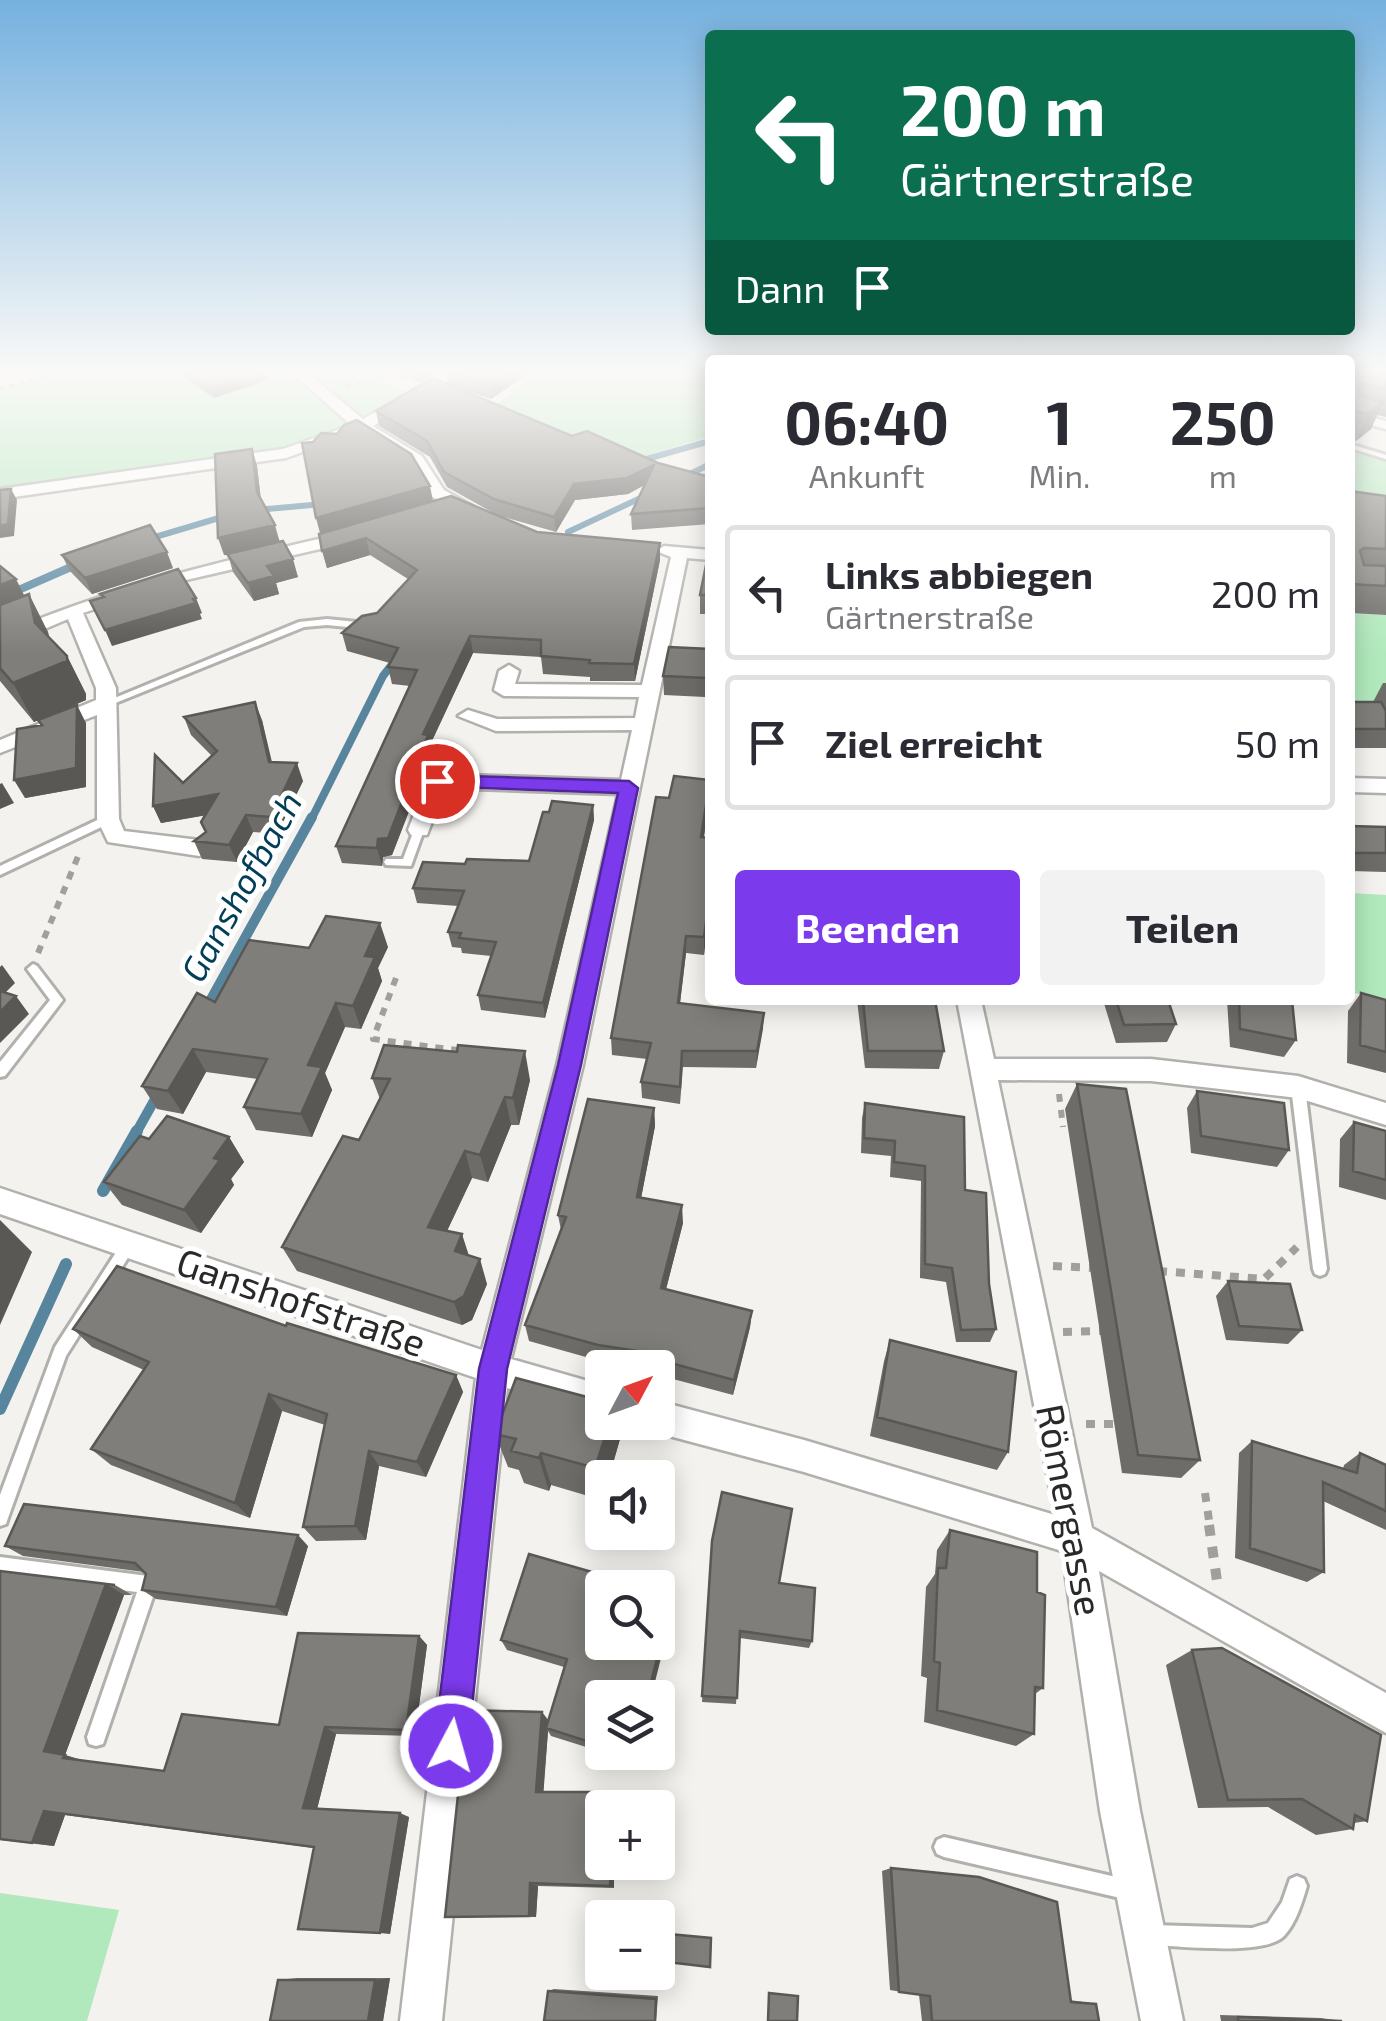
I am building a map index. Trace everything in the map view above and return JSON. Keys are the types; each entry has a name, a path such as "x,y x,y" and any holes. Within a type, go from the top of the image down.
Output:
{"street":[{"path":"0,494 216,464"},
{"path":"425,464 444,507 489,520"},
{"path":"0,642 73,610 168,579 378,531"},
{"path":"649,550 705,554"},
{"path":"420,2021 493,1369 570,1065 680,552"},
{"path":"73,610 106,688 100,822 116,837 199,848"},
{"path":"510,671 504,690 650,691"},
{"path":"0,747 105,704"},
{"path":"468,716 496,725 643,724"},
{"path":"419,830 437,781 629,788"},
{"path":"1355,785 1386,786"},
{"name":"Römergasse","path":"970,1005 1077,1540 1136,1892 1162,2021"},
{"path":"981,1069 1151,1070 1298,1087 1386,1114"},
{"name":"Ganshofstraße","path":"0,1201 493,1369 585,1396"},
{"path":"675,1422 804,1456 1077,1540 1386,1714"}],"lane":[{"path":"105,704 302,624 327,622 374,627"},
{"path":"0,872 100,822"},
{"path":"390,862 407,863 419,830"},
{"path":"0,1072 57,1000 32,968"},
{"path":"1298,1087 1320,1269"},
{"path":"0,1518 60,1352 130,1245"},
{"path":"0,1566 148,1586 96,1737"},
{"path":"944,1847 1136,1892"},
{"path":"1145,1935 1252,1938 1275,1931 1297,1886"}],"path":[{"path":"32,968 100,822"},
{"path":"396,978 373,1039 471,1052"},
{"path":"1144,1270 1264,1279 1315,1229"},
{"path":"1052,1266 1107,1268"},
{"path":"1204,1493 1224,1622"}],"green space":[{"path":"0,464 187,464 0,492"},
{"path":"1355,464 1386,464 1386,510 1355,508"},
{"path":"1355,613 1386,615 1386,714 1355,720"},
{"path":"1355,893 1386,895 1386,1000 1355,993"},
{"path":"0,1893 119,1910 87,2021 0,2021"}],"building":[{"path":"215,464 254,464 257,492 275,525 218,538"},
{"path":"306,464 417,464 430,486 316,518"},
{"path":"440,464 663,464 705,476 705,508 631,514 654,465 627,478 574,484 554,517 494,499 444,472"},
{"path":"11,489 8,524 0,526 0,490"},
{"path":"1355,492 1386,496 1386,549 1360,551 1364,565 1386,566 1386,586 1355,584"},
{"path":"451,496 537,532 660,543 634,664 541,656 541,640 470,636 423,734 428,735 388,838 378,839 377,848 336,846 417,670 388,667 398,648 342,633 362,616 377,613 417,570 366,538 322,551 319,534"},
{"path":"150,525 167,552 85,578 62,555"},
{"path":"283,541 293,559 267,566 274,576 248,583 227,554"},
{"path":"0,566 16,579 0,585"},
{"path":"178,569 196,603 105,630 90,601 104,597 100,594"},
{"path":"29,594 35,623 67,656 67,661 13,683 0,668 0,605"},
{"path":"669,647 705,649 705,678 663,676"},
{"path":"255,702 269,762 297,763 271,817 246,815 229,845 194,841 206,832 201,822 218,794 153,806 155,755 183,783 217,751 184,717"},
{"path":"1355,702 1381,702 1386,711 1386,729 1355,729"},
{"path":"77,705 76,768 14,780 17,729 42,725 38,720"},
{"path":"674,776 705,779 701,837 705,837 705,930 704,937 686,936 678,1003 764,1013 757,1051 682,1051 680,1087 641,1082 651,1043 611,1038 656,797 669,798"},
{"path":"552,801 593,805 543,1003 478,995 496,942 459,938 461,933 448,932 464,891 413,888 423,862 529,861 543,812 549,812"},
{"path":"1355,826 1386,827 1386,853 1355,853"},
{"path":"326,916 380,923 365,956 375,957 353,1006 336,1003 308,1065 322,1067 301,1114 244,1107 267,1059 193,1049 168,1091 142,1086 197,993 215,1002 249,940 309,948"},
{"path":"0,991 16,996 0,1012"},
{"path":"1361,993 1386,1000 1386,1052 1360,1045"},
{"path":"863,1005 936,1005 944,1051 868,1051"},
{"path":"1118,1005 1170,1005 1176,1024 1124,1025"},
{"path":"1239,1005 1292,1005 1296,1040 1240,1029"},
{"path":"384,1045 457,1052 458,1045 525,1051 513,1098 505,1097 480,1155 465,1151 428,1227 462,1234 455,1251 480,1259 464,1296 454,1302 282,1247 343,1136 359,1140 390,1079 372,1078"},
{"path":"1077,1084 1126,1089 1200,1460 1138,1455"},
{"path":"1197,1091 1284,1103 1289,1150 1201,1136"},
{"path":"588,1099 654,1108 637,1197 682,1205 661,1288 752,1311 734,1380 675,1364 675,1350 598,1345 525,1325 566,1217 558,1215"},
{"path":"865,1103 964,1117 965,1190 986,1193 989,1284 996,1329 961,1330 952,1268 925,1264 925,1166 894,1162 895,1141 864,1138"},
{"path":"167,1116 229,1137 214,1158 220,1160 184,1210 104,1182 140,1136 149,1139"},
{"path":"1354,1122 1386,1131 1386,1180 1353,1171"},
{"path":"117,1266 286,1326 287,1323 456,1375 417,1462 369,1451 355,1526 303,1527 327,1414 269,1394 235,1503 91,1449 149,1362 73,1329"},
{"path":"1228,1281 1290,1284 1302,1330 1239,1326"},
{"path":"890,1340 1016,1372 1008,1452 877,1417"},
{"path":"516,1378 585,1396 585,1440 604,1440 598,1460 585,1460 585,1465 541,1453 539,1458 511,1451 516,1439 495,1434"},
{"path":"1252,1441 1357,1473 1360,1453 1386,1465 1386,1511 1323,1482 1324,1572 1250,1548"},
{"path":"722,1492 792,1509 779,1583 815,1588 812,1641 740,1631 737,1698 702,1696 712,1541"},
{"path":"24,1504 298,1535 276,1607 142,1590 146,1574 135,1563 5,1546"},
{"path":"950,1530 1037,1552 1037,1592 1045,1595 1043,1688 1035,1687 1034,1734 937,1710 940,1663 934,1661 938,1568 946,1568"},
{"path":"529,1554 585,1570 585,1660 657,1660 652,1680 585,1680 585,1741 546,1728 567,1659 501,1640"},
{"path":"0,1571 115,1585 106,1584 44,1751 65,1755 63,1758 164,1771 182,1714 279,1725 298,1633 419,1636 406,1730 325,1727 303,1808 400,1813 380,1933 298,1929 314,1847 44,1811 32,1843 0,1839"},
{"path":"1222,1648 1381,1735 1367,1821 1355,1815 1353,1829 1302,1799 1228,1800 1192,1650"},
{"path":"467,1710 542,1712 536,1792 585,1792 585,1880 610,1880 610,1886 530,1883 529,1916 445,1917"},
{"path":"891,1868 979,1877 1057,1902 1071,2002 1096,2004 1099,2021 932,2021 930,1996 899,1992"},
{"path":"675,1935 711,1938 710,1967 675,1963"},
{"path":"278,1980 375,1980 368,2021 270,2021"},
{"path":"548,1991 656,1999 655,2021 544,2021"},
{"path":"769,1993 798,1996 797,2021 768,2021"},
{"path":"1238,2017 1342,2021 1238,2021"}],"waterway":[{"name":"Ganshofbach","path":"682,478 705,466"},
{"name":"Ganshofbach","path":"568,532 649,494"},
{"path":"256,510 323,504"},
{"path":"145,540 229,515"},
{"path":"66,570 77,565"},
{"path":"0,598 71,567"},
{"name":"Ganshofbach","path":"311,820 383,676 397,658"},
{"name":"Ganshofbach","path":"204,1012 312,817"},
{"name":"Ganshofbach","path":"136,1133 159,1092"},
{"name":"Ganshofbach","path":"103,1191 137,1131"},
{"name":"Ganshofbach","path":"0,1409 66,1264"}],"route":[{"path":"437,781 629,788 570,1065 493,1369 451,1746"}]}
